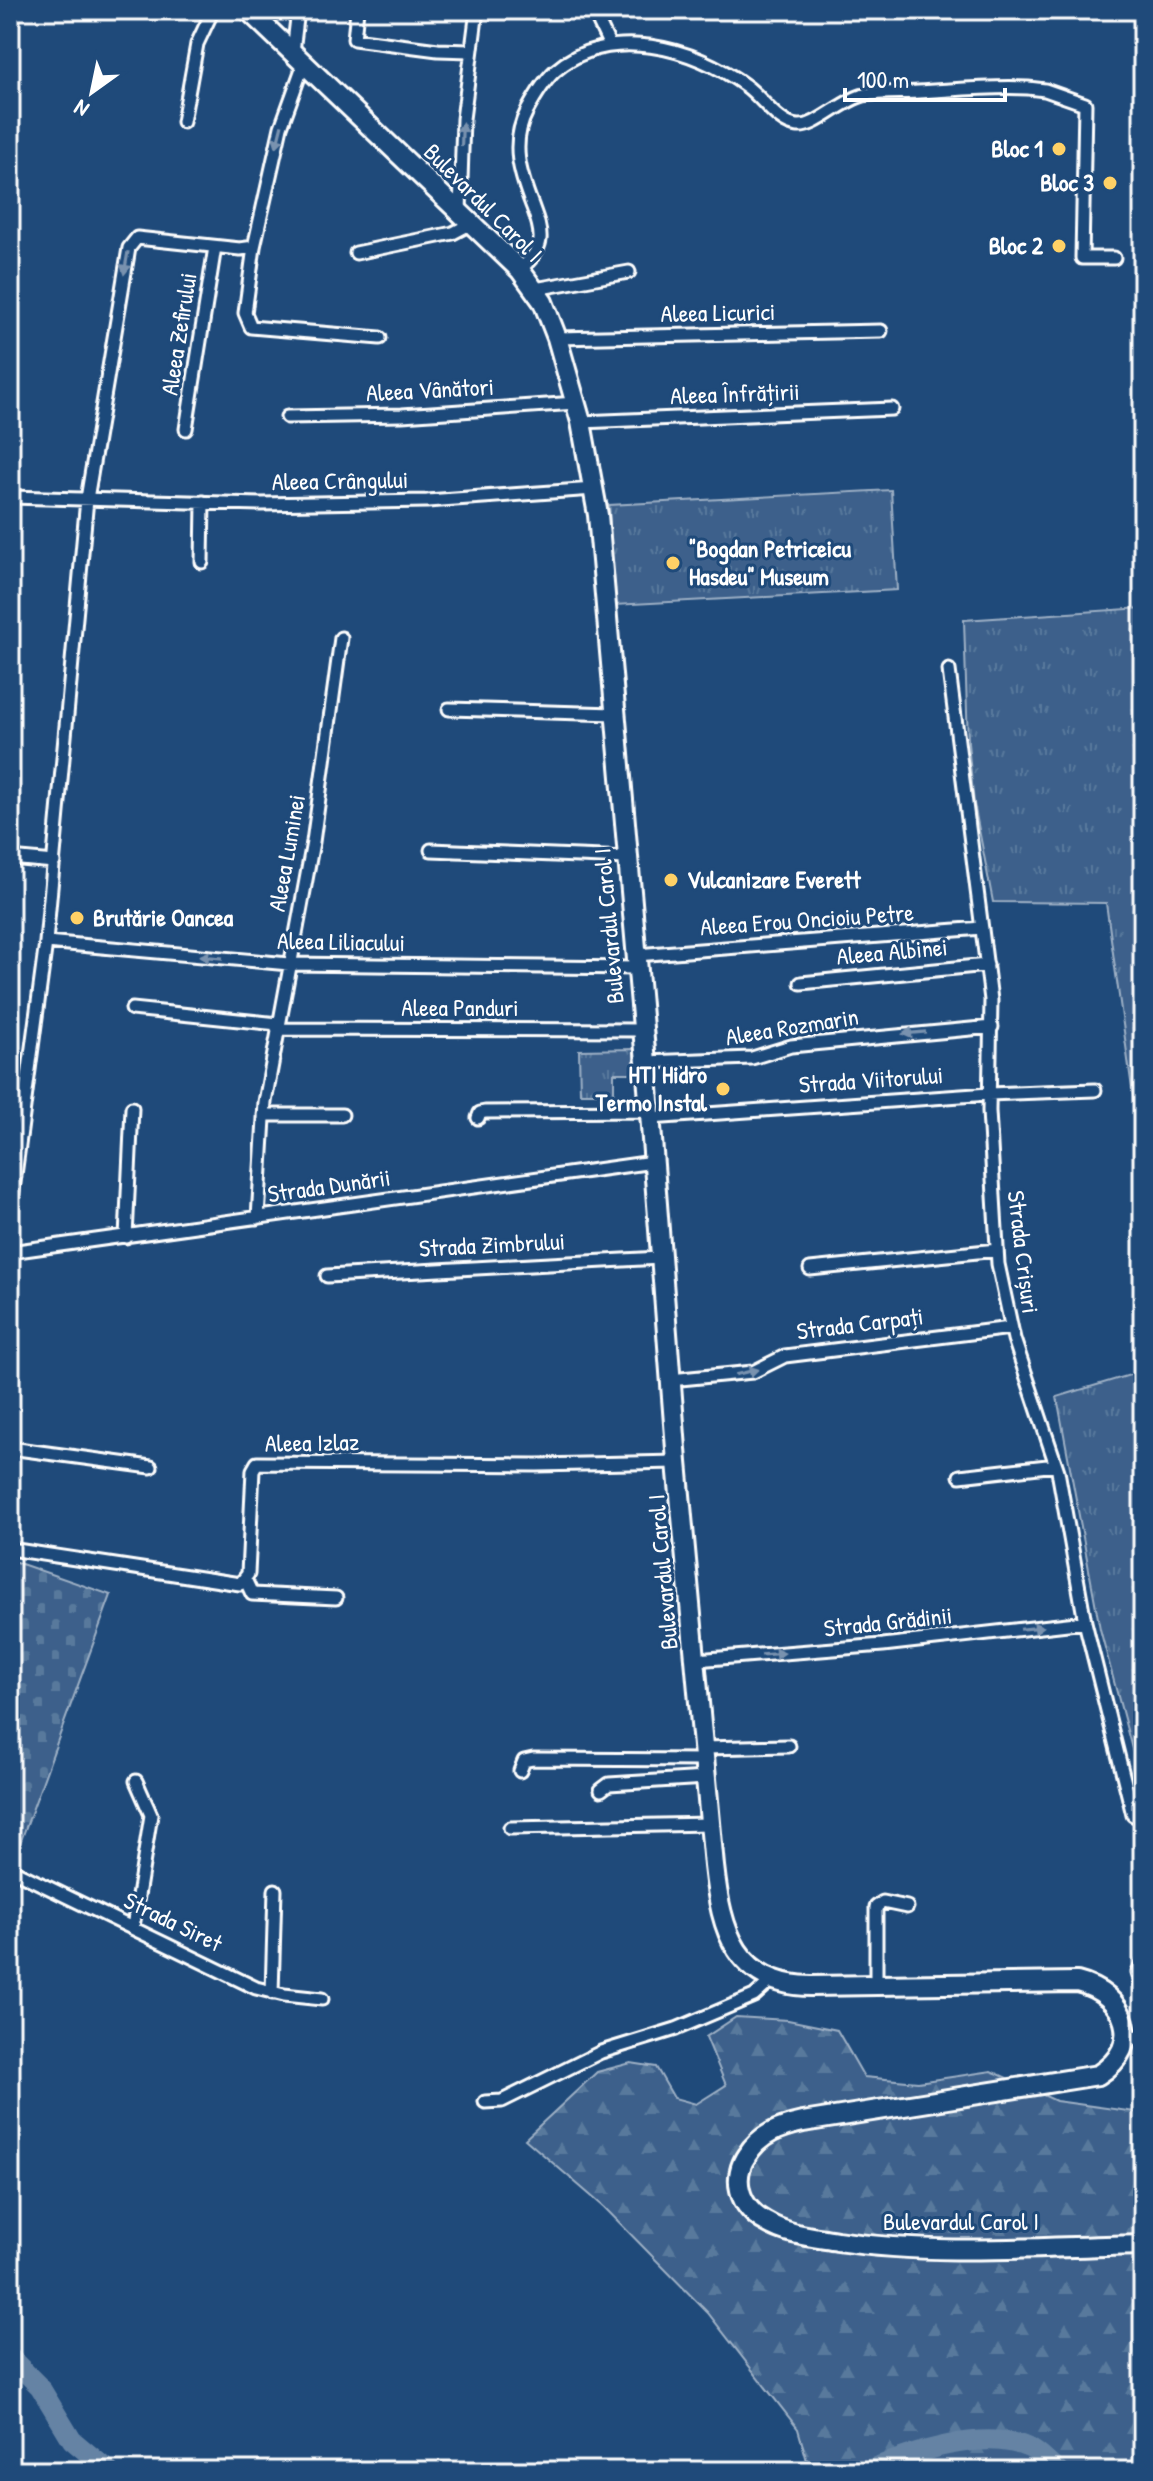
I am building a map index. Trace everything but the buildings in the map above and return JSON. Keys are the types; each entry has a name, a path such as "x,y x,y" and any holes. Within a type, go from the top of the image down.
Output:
{"main road":[{"name":"Bulevardul Carol I","path":"248,10 520,270 535,289 557,338 576,403 594,489 604,568 670,1380 717,1893 726,1929 744,1960 772,1980"},
{"path":"772,1980 797,1986 1077,1982 1091,1985 1112,1999 1124,2018 1123,2044"},
{"name":"Bulevardul Carol I","path":"1123,2044 1121,2053 1108,2069 1088,2078 785,2126 755,2144 743,2161 739,2182 746,2203 765,2222 795,2233 869,2246 933,2250 1143,2245"}],"street":[{"path":"183,122 197,44 213,10"},
{"path":"298,10 298,57 254,247 245,313 251,327 380,338"},
{"path":"357,10 354,39 470,51"},
{"path":"356,253 453,233 466,217 463,119 477,10"},
{"path":"593,10 609,44"},
{"path":"520,270 532,257 540,239 539,225 519,168 517,149 522,120 537,92 554,71 595,48 609,44 655,47 706,63 745,85 785,122 795,126 805,126 836,106 866,95 1017,87 1045,90 1085,104 1082,258 1114,258"},
{"path":"10,179 14,161"},
{"path":"10,1213 46,942 87,499 130,244 142,238 215,247 254,247"},
{"name":"Aleea Zefirului","path":"186,429 215,247"},
{"path":"535,289 629,272"},
{"name":"Aleea Licurici","path":"557,338 881,331"},
{"name":"Aleea Vânători","path":"287,417 402,415 576,403"},
{"name":"Aleea Înfrățirii","path":"581,422 892,409"},
{"name":"Aleea Crângului","path":"10,497 260,504 427,501 594,489"},
{"path":"202,562 203,502"},
{"name":"Aleea Luminei","path":"258,1218 264,1115 313,842 341,638"},
{"name":"Strada Crișuri","path":"949,670 987,965 992,1027 989,1094 997,1250 1011,1328 1056,1465 1085,1622 1132,1812 1143,1818"},
{"path":"449,709 615,714"},
{"path":"431,850 627,858"},
{"path":"10,858 54,862"},
{"name":"Aleea Erou Oncioiu Petre","path":"636,962 982,928"},
{"name":"Aleea Liliacului","path":"46,942 289,964 636,962"},
{"name":"Aleea Albinei","path":"801,983 987,965"},
{"name":"Aleea Panduri","path":"132,1009 278,1026 643,1030"},
{"name":"Aleea Rozmarin","path":"646,1062 742,1059 760,1057 791,1046 992,1027"},
{"name":"Strada Viitorului","path":"478,1118 480,1113 485,1112 650,1115 1095,1090"},
{"path":"126,1237 132,1108"},
{"path":"264,1115 342,1115"},
{"name":"Strada Dunării","path":"10,1252 653,1162"},
{"path":"810,1269 997,1250"},
{"name":"Strada Zimbrului","path":"327,1276 660,1258"},
{"name":"Strada Carpați","path":"670,1380 753,1372 785,1356 1011,1328"},
{"path":"10,1448 151,1467"},
{"name":"Aleea Izlaz","path":"245,1579 249,1566 253,1470 257,1463 537,1465 677,1462"},
{"path":"960,1476 1056,1465"},
{"path":"10,1549 233,1584 240,1584 245,1579 252,1594 336,1598"},
{"name":"Strada Grădinii","path":"696,1660 927,1640 1085,1622"},
{"path":"601,1790 609,1784 789,1746"},
{"path":"520,1771 524,1761 533,1759 705,1762"},
{"path":"133,1927 151,1815 136,1781"},
{"path":"510,1828 710,1824"},
{"name":"Strada Siret","path":"10,1869 256,1988 322,1999"},
{"path":"272,1993 275,1890"},
{"path":"876,1985 876,1907 883,1902 907,1907"},
{"path":"1143,1963 1138,1972 1143,1988"},
{"path":"485,2102 502,2101 601,2052 676,2029 729,2007 754,1996 772,1980"},
{"path":"1123,2044 1143,2034"}],"green space":[{"path":"891,490 897,590 614,605 609,505"},
{"path":"1143,608 1143,1167 1106,903 993,902 974,804 968,743 964,620"},
{"path":"634,1049 634,1073 614,1073 614,1093 580,1093 579,1050"},
{"path":"1143,1371 1143,1790 1100,1629 1057,1397"},
{"path":"10,1560 111,1595 15,1857 10,1855"},
{"path":"736,2017 788,2020 837,2030 864,2077 918,2082 992,2071 1056,2101 1143,2113 1143,2471 810,2471 798,2429 708,2313 604,2207 525,2139 597,2072 631,2063 656,2067 674,2098 696,2104 726,2085 706,2037"}],"waterway":[{"path":"10,2357 40,2387 72,2440 109,2471"},
{"path":"865,2471 947,2445 991,2440 1029,2448 1058,2471"}],"place":[{"name":"Bloc 1","path":"1059,149"},
{"name":"Bloc 3","path":"1110,183"},
{"name":"Bloc 2","path":"1059,246"},
{"name":"\"Bogdan Petriceicu Hasdeu\" Museum","path":"673,563"},
{"name":"Vulcanizare Everett","path":"671,880"},
{"name":"Brutărie Oancea","path":"77,918"},
{"name":"HTI Hidro Termo Instal","path":"723,1089"}]}
